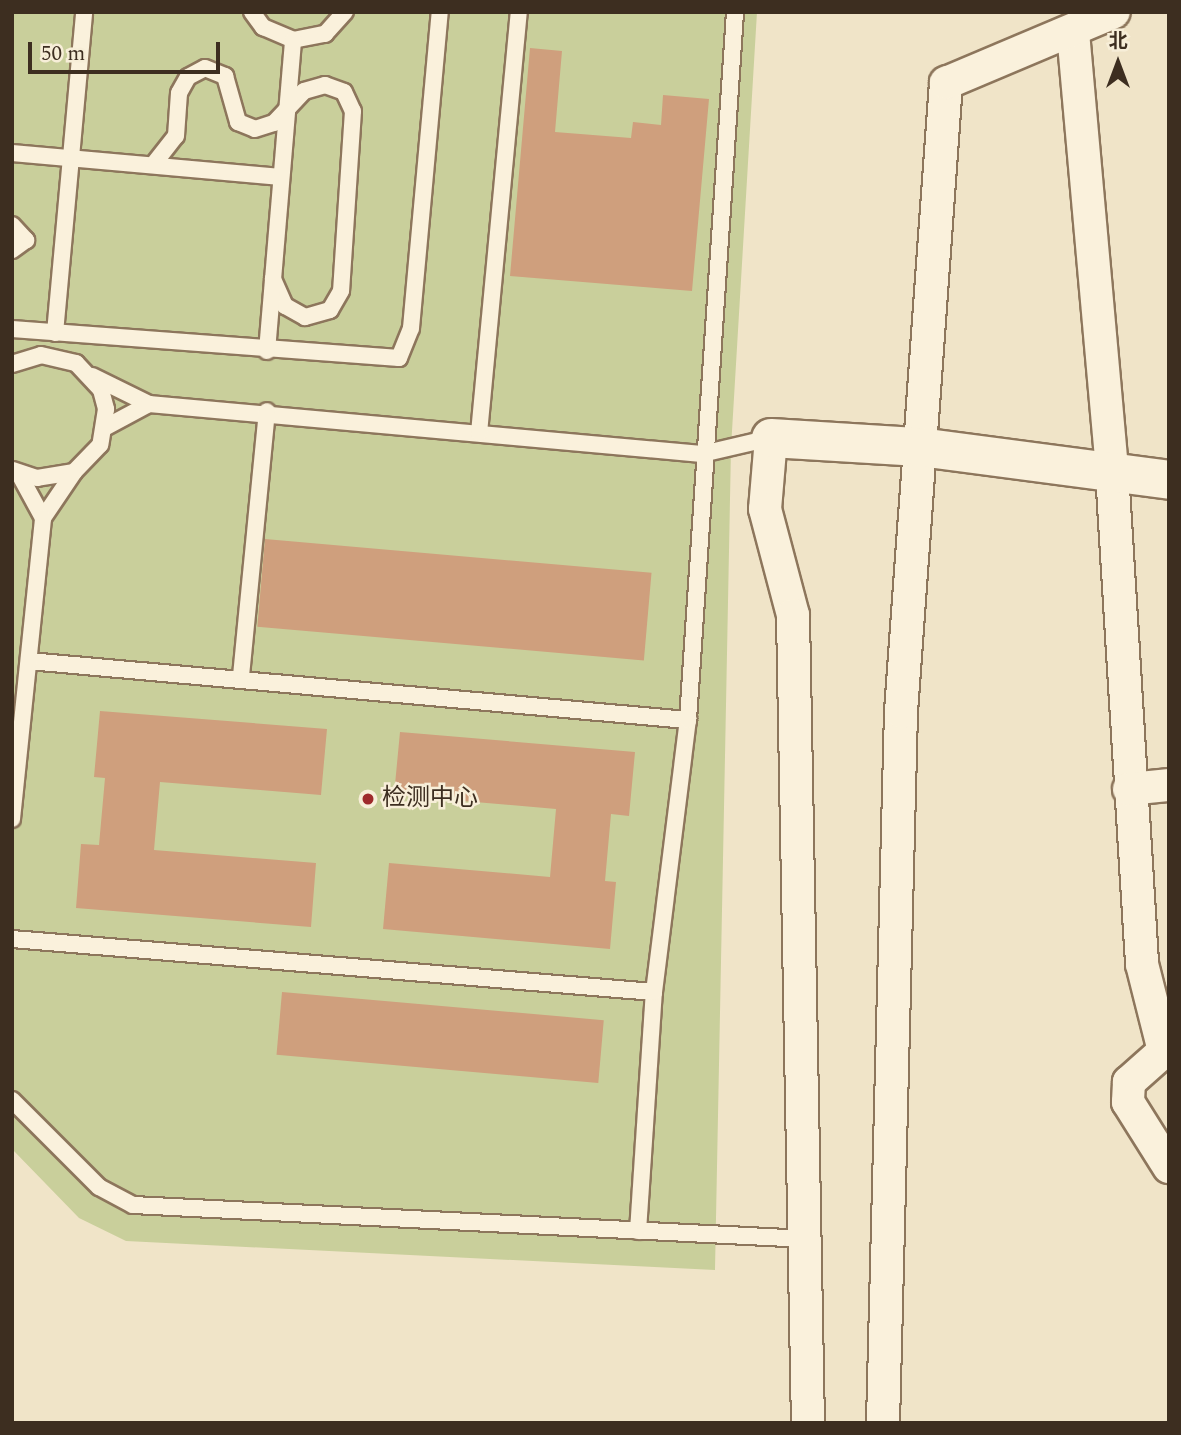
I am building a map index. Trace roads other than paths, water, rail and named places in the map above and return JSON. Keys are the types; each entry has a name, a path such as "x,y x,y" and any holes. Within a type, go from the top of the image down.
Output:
{"street":[{"path":"883,1423 901,712 946,83 1073,32 1114,12"},
{"path":"1073,32 1112,472 1129,789 1142,964 1164,1051 1129,1082 1128,1102 1169,1167"},
{"path":"808,1423 793,615 765,509 771,438 920,447 1169,480"},
{"path":"1129,789 1169,785"}],"lane":[{"path":"55,333 84,12"},
{"path":"251,12 263,27 293,40 324,34 345,12"},
{"path":"12,329 267,351 399,358 411,328 440,12"},
{"path":"479,433 519,12"},
{"path":"638,1231 654,992 688,720 702,454 735,12"},
{"path":"267,351 293,40"},
{"path":"153,165 176,136 179,93 188,77 205,68 225,76 238,122 255,129 274,123 303,92 325,85 344,92 353,111 341,291 330,310 305,317 285,306 273,279"},
{"path":"12,153 281,177"},
{"path":"12,225 26,240 12,250"},
{"path":"12,364 41,355 58,356 149,404 267,411 702,454 771,438"},
{"path":"12,819 43,518 74,472 94,453 106,427 104,400 90,375"},
{"path":"106,427 149,404"},
{"path":"241,676 267,411"},
{"path":"16,472 56,478 74,472"},
{"path":"16,472 43,518"},
{"path":"29,661 241,676 688,720"},
{"path":"12,939 654,992"},
{"path":"12,1100 99,1187 134,1205 806,1240"}],"place":[{"name":"检测中心","path":"368,799"}]}
